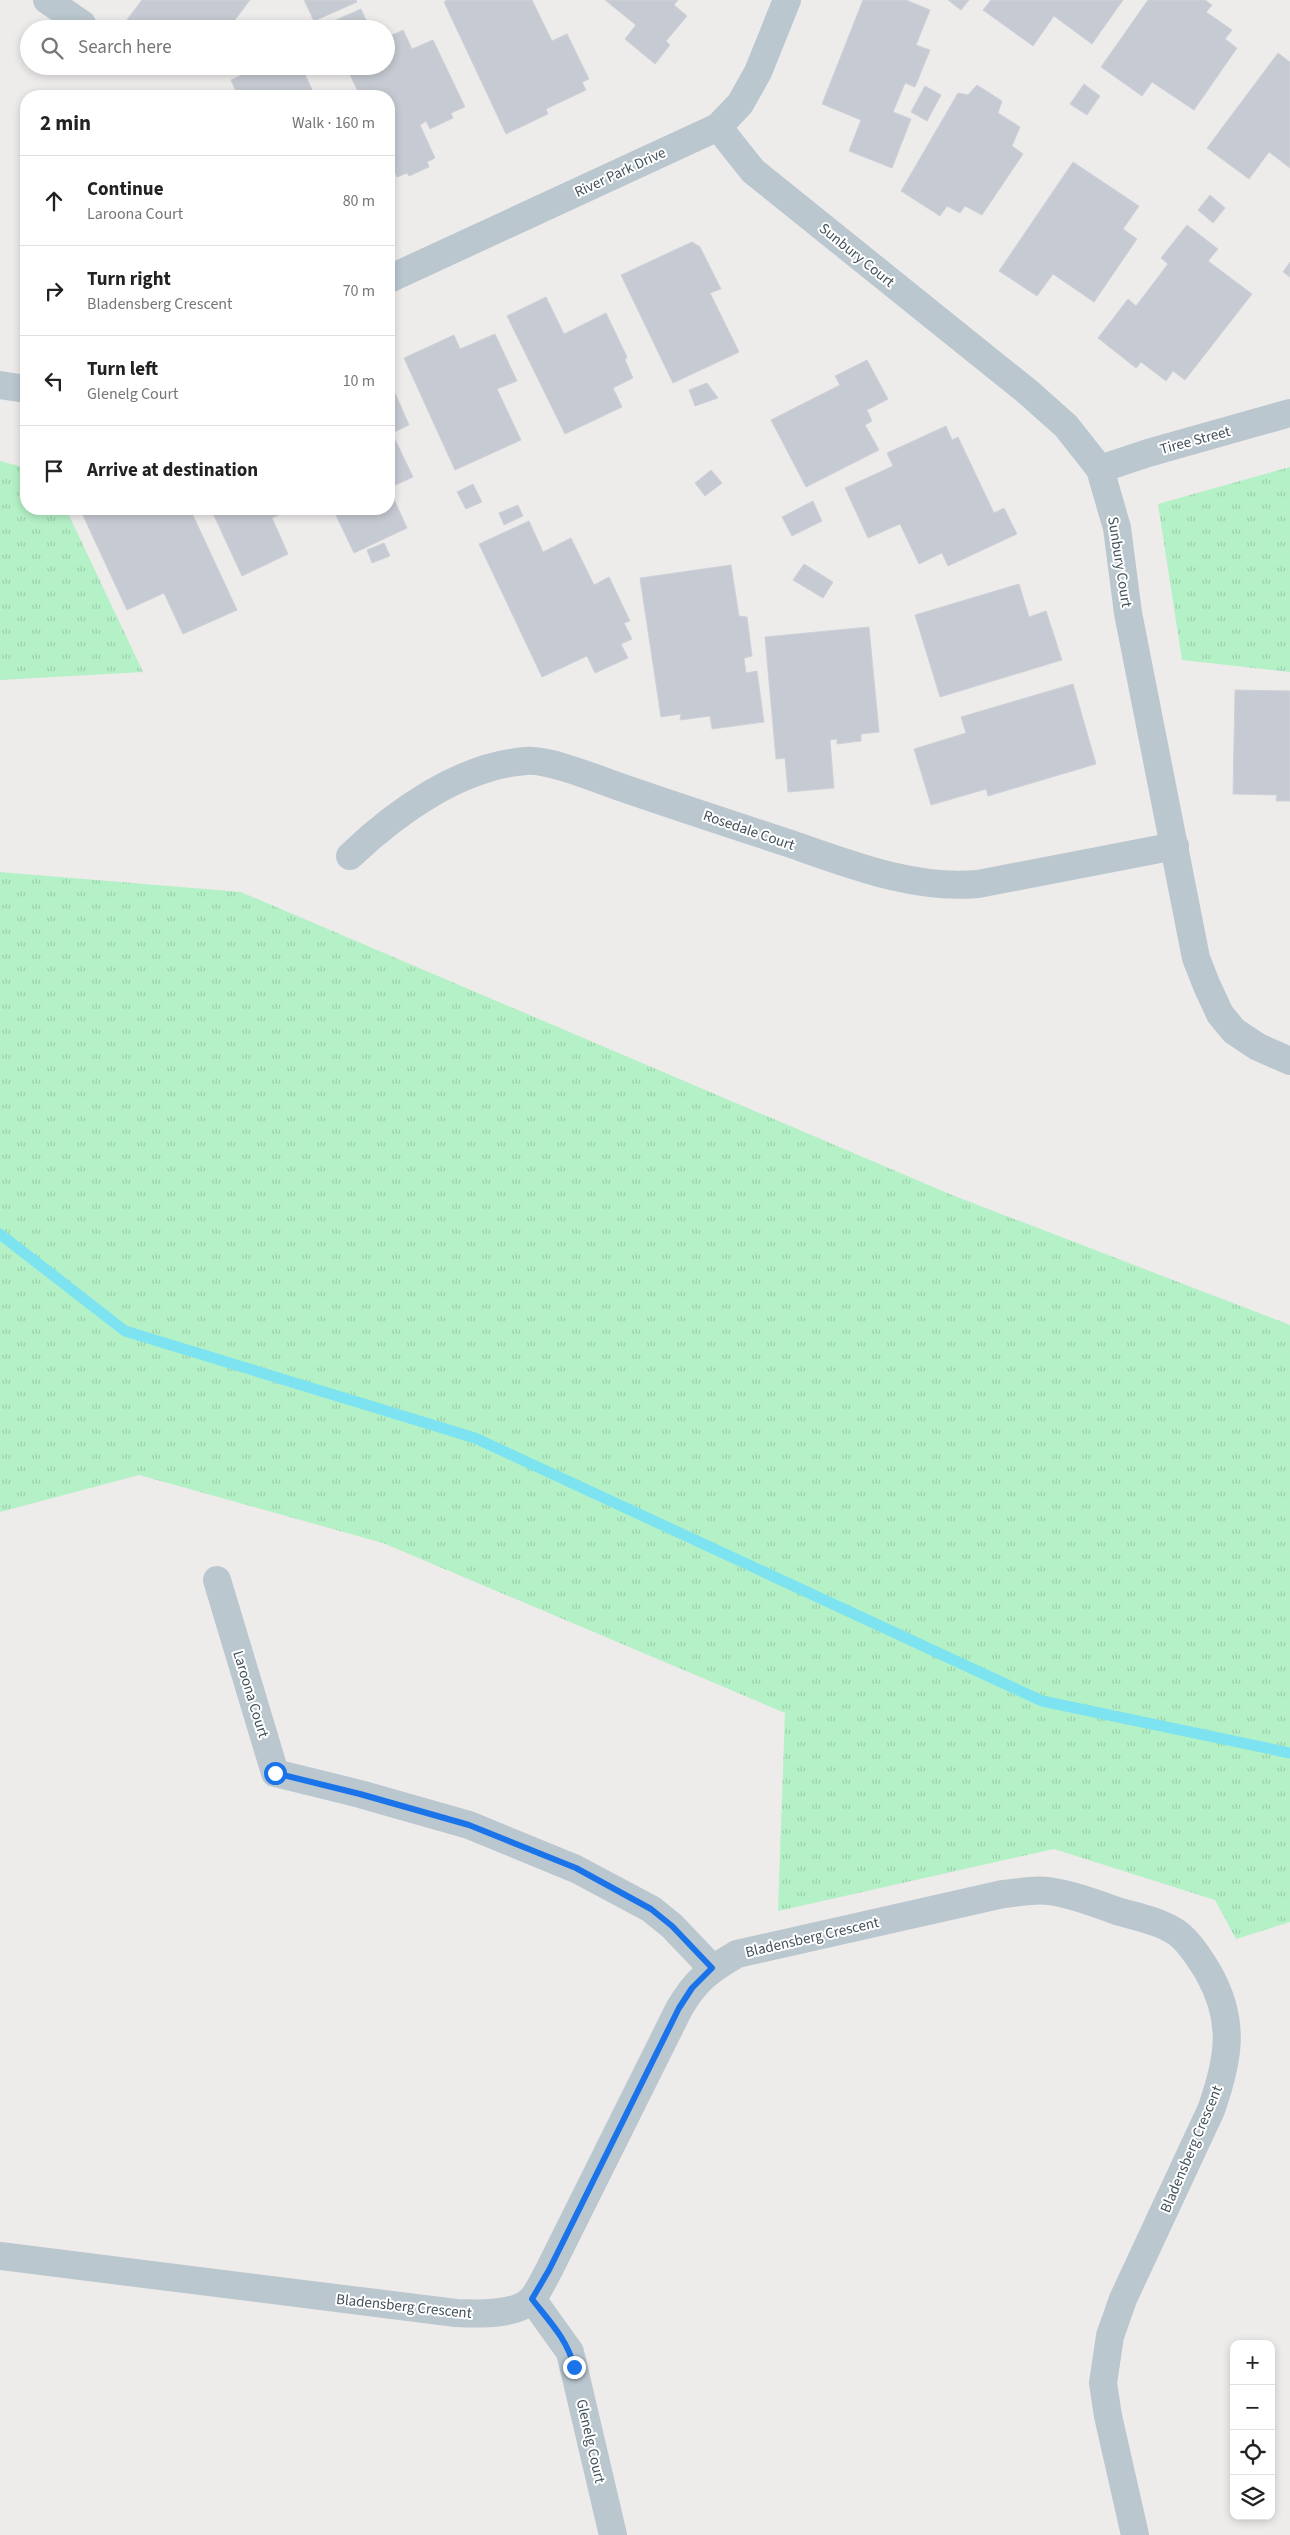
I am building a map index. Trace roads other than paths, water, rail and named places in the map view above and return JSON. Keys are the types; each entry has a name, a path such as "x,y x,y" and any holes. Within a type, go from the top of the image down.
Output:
{"street":[{"path":"48,0 76,20"},
{"name":"River Park Drive","path":"395,276 718,127 740,104 758,72 788,0"},
{"name":"Sunbury Court","path":"718,127 753,170 1066,426 1100,469 1117,528 1128,613 1196,958 1220,1014 1234,1031 1258,1047 1290,1061"},
{"path":"0,385 20,388"},
{"name":"Tiree Street","path":"1100,469 1148,453 1290,413"},
{"name":"Rosedale Court","path":"350,856 381,826 411,805 476,772 501,764 528,760 584,775 847,863 920,883 955,886 978,884 1175,846"},
{"name":"Laroona Court","path":"217,1580 275,1773 360,1794 469,1825 576,1868 651,1909 672,1926 712,1968"},
{"name":"Bladensberg Crescent","path":"0,2256 456,2313 484,2314 508,2310 532,2299 549,2270 679,2008 692,1988 712,1968 737,1954 1003,1894 1047,1891 1087,1901 1155,1923 1180,1935 1199,1958 1216,1987 1227,2019 1228,2046 1222,2079 1176,2188 1122,2299 1110,2336 1103,2383 1108,2416 1135,2535"},
{"name":"Glenelg Court","path":"532,2299 570,2352 613,2535"}],"waterway":[{"path":"0,1234 125,1331 475,1438 1042,1701 1290,1753"}]}
